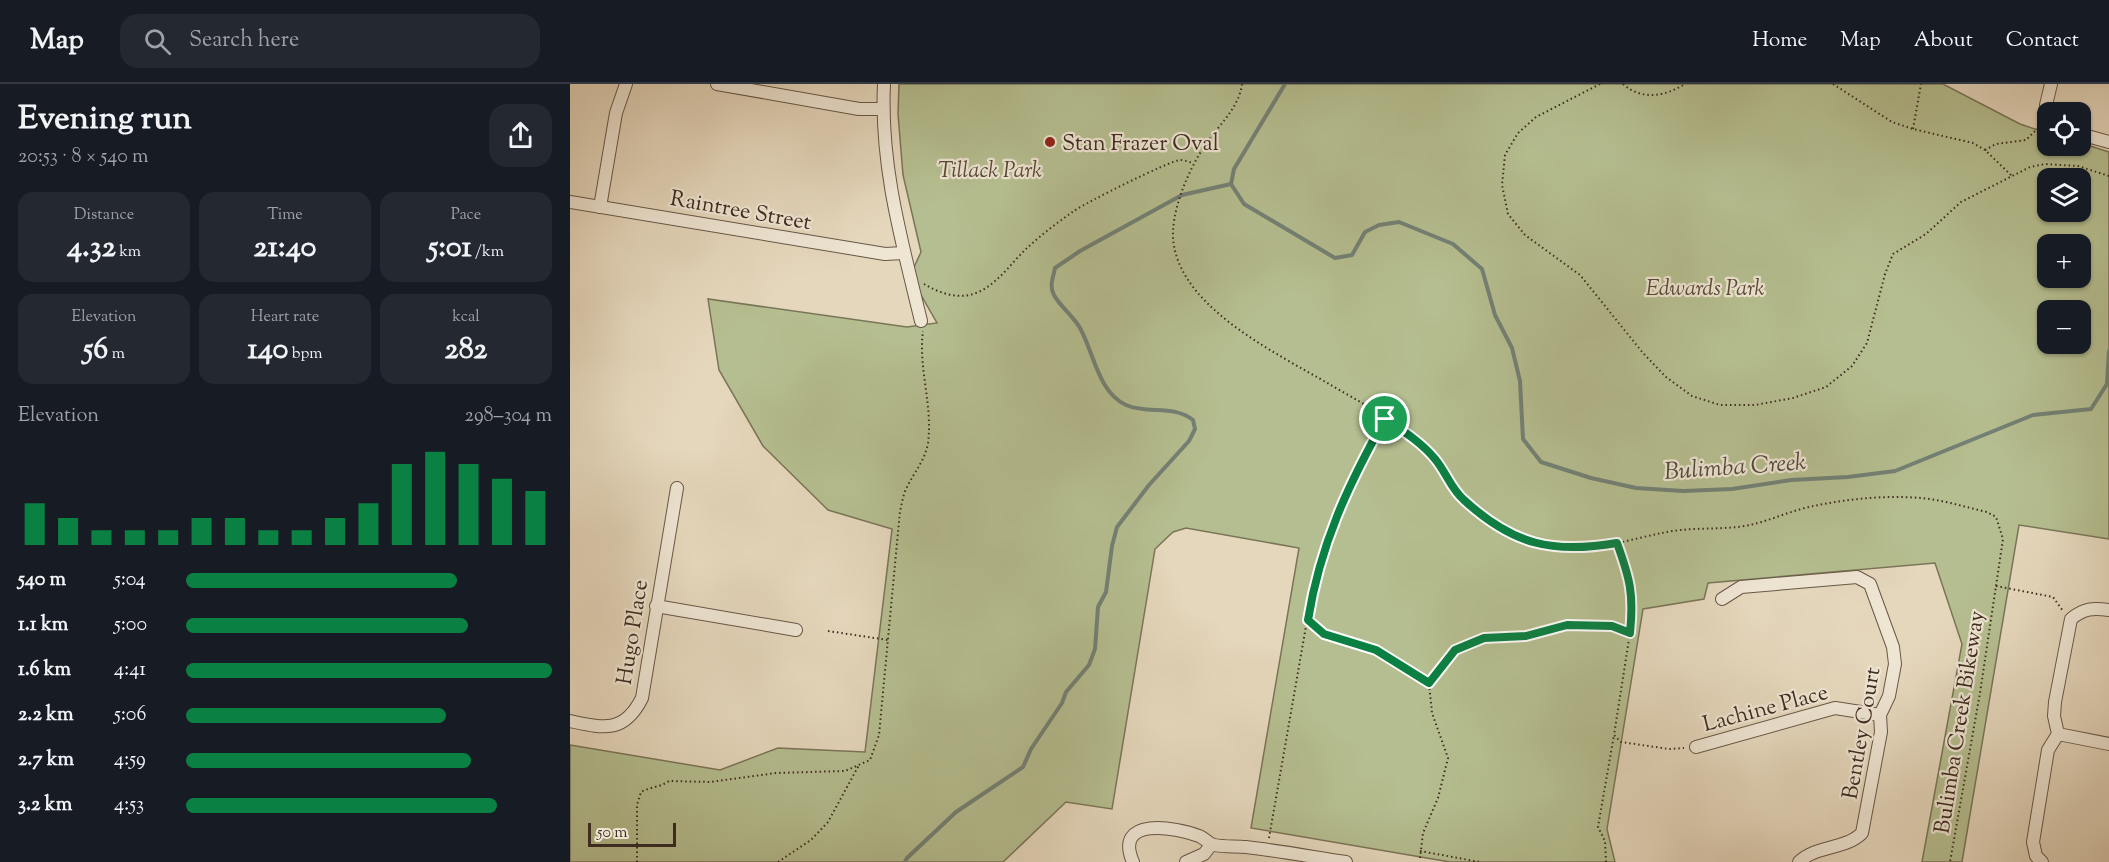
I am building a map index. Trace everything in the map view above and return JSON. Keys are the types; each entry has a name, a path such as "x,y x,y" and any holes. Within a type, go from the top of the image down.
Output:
{"street":[{"path":"600,207 616,113 626,84"},
{"path":"717,84 859,109 883,109"},
{"path":"884,84 885,155 889,182 921,321"},
{"path":"2047,102 2051,84"},
{"path":"2091,137 2109,142"},
{"name":"Raintree Street","path":"570,202 885,254 904,253"},
{"name":"Hugo Place","path":"570,721 601,727 615,726 624,722 642,698 677,488"},
{"name":"Bentley Court","path":"1722,599 1740,587 1857,577 1870,584 1893,647 1895,663 1890,696 1880,715 1881,732 1862,832 1854,841 1807,854 1799,862"},
{"path":"656,606 796,630"},
{"path":"2042,862 2036,856 2033,842 2048,750 2058,734 2054,716 2055,702 2072,619 2082,610 2094,608 2109,610"},
{"name":"Lachine Place","path":"1696,747 1834,708 1880,715"},
{"path":"2058,734 2109,744"},
{"path":"1134,862 1130,849 1131,840 1136,832 1158,827 1201,836 1211,845 1267,850 1346,862"},
{"path":"1186,862 1204,854 1211,845"}],"path":[{"name":"Bulimba Creek Bikeway","path":"1242,84 1232,110 1188,173 1178,209 1174,246 1186,278 1203,298 1247,334 1420,443 1436,460 1463,500 1512,534 1546,547 1589,548 1687,528 1720,529 1752,524 1808,507 1878,497 1922,498 1987,512 1996,518 2003,539 1980,693 1950,862"},
{"path":"1600,84 1536,117 1518,133 1505,155 1502,185 1508,214 1526,235 1580,275 1643,354 1666,377 1692,396 1720,405 1755,405 1793,398 1826,387 1852,366 1867,343 1885,274 1893,254 1926,234 1961,202 2030,167 2044,164 2078,166 2109,176"},
{"path":"1623,84 1643,95 1656,95 1673,92 1686,84"},
{"path":"1833,84 1892,122 1973,143 1985,150 2012,176"},
{"path":"1913,129 1921,84"},
{"path":"1985,150 1996,144 2026,140 2037,130"},
{"path":"910,276 937,291 951,295 973,294 996,279 1027,249 1075,210 1166,165 1183,160 1193,163"},
{"path":"637,862 637,805 641,792 669,781 710,782 776,773 845,771 870,760 879,735 900,511 905,490 923,462 928,444 930,414 921,343 921,321"},
{"path":"1267,850 1308,620 1325,543 1357,468 1385,419"},
{"path":"1606,862 1605,841 1599,827 1633,602 1630,578 1617,543"},
{"name":"Bulimba Creek Bikeway","path":"1995,586 2053,597 2072,619"},
{"path":"1308,620 1324,634 1376,650 1429,683"},
{"path":"1420,858 1423,833 1438,798 1448,758 1432,713 1429,683 1455,650 1484,638 1526,636 1567,625 1612,626 1630,633"},
{"path":"828,631 888,640"},
{"path":"1614,735 1622,742 1669,749 1696,747"},
{"path":"778,862 811,840 828,822 859,765"},
{"path":"1420,852 1480,862"}],"green space":[{"path":"899,84 1943,84 2020,124 2037,130 2037,156 2091,156 2091,146 2109,152 2109,539 2019,525 1962,862 1922,862 1962,644 1935,563 1708,583 1704,599 1643,609 1607,829 1615,862 1450,862 1251,828 1299,548 1186,528 1173,532 1155,549 1112,809 1066,802 1003,862 570,862 570,745 720,770 778,748 865,752 892,529 828,510 763,446 719,370 708,299 907,327 937,323 910,276 921,252 903,175 898,114"}],"waterway":[{"name":"Bulimba Creek","path":"1285,84 1234,169 1231,184 1244,204 1335,258 1352,255 1365,232 1379,225 1399,222 1453,244 1482,269 1495,315 1512,348 1520,381 1523,439 1541,462 1591,478 1636,488 1683,491 1732,489 1791,480 1848,477 1895,471 2033,415 2091,409 2107,384 2109,351"},
{"path":"905,862 956,812 1023,767 1031,749 1062,703 1066,692 1089,665 1095,649 1098,607 1106,592 1117,527 1149,485 1189,441 1195,429 1193,420 1185,415 1177,412 1134,408 1117,399 1109,391 1080,328 1056,299 1052,288 1055,268 1080,251 1182,195 1231,184"}],"place":[{"name":"Stan Frazer Oval","path":"1050,142"}],"route":[{"path":"1385,419 1420,443 1436,460 1463,500 1512,534 1546,547 1589,548 1617,543 1630,578 1633,602 1630,633 1612,626 1567,625 1526,636 1484,638 1455,650 1429,683 1376,650 1324,634 1308,620 1325,543 1357,468 1385,419"}],"park label":[{"name":"Tillack Park","path":"990,169"},
{"name":"Edwards Park","path":"1705,287"}]}
